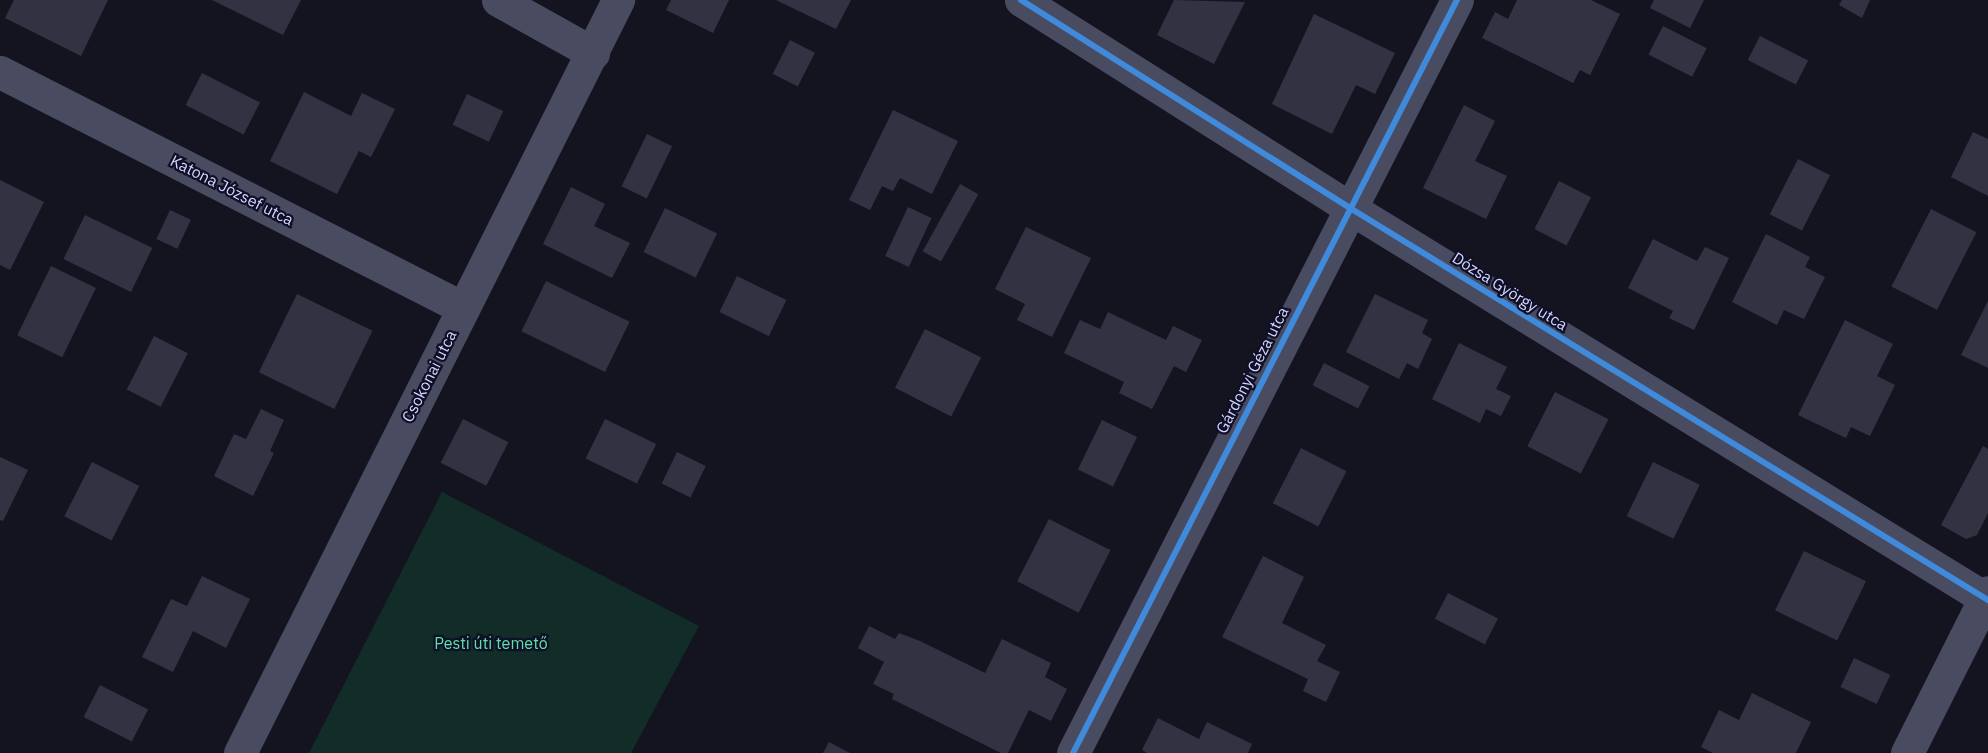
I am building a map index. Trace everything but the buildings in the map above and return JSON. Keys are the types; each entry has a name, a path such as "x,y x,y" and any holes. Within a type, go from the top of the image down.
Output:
{"street":[{"path":"498,0 593,53"},
{"name":"Csokonai utca","path":"240,753 618,0"},
{"name":"Dózsa György utca","path":"1021,0 1350,208 1987,596"},
{"name":"Gárdonyi Géza utca","path":"1073,753 1457,0"},
{"name":"Katona József utca","path":"0,72 464,308"},
{"path":"1907,753 1987,596"}],"green space":[{"name":"Pesti úti temető","path":"442,492 699,626 631,753 309,753"}],"cycle path":[{"path":"1021,0 1350,208 1988,600"},
{"path":"1073,753 1457,0"}]}
